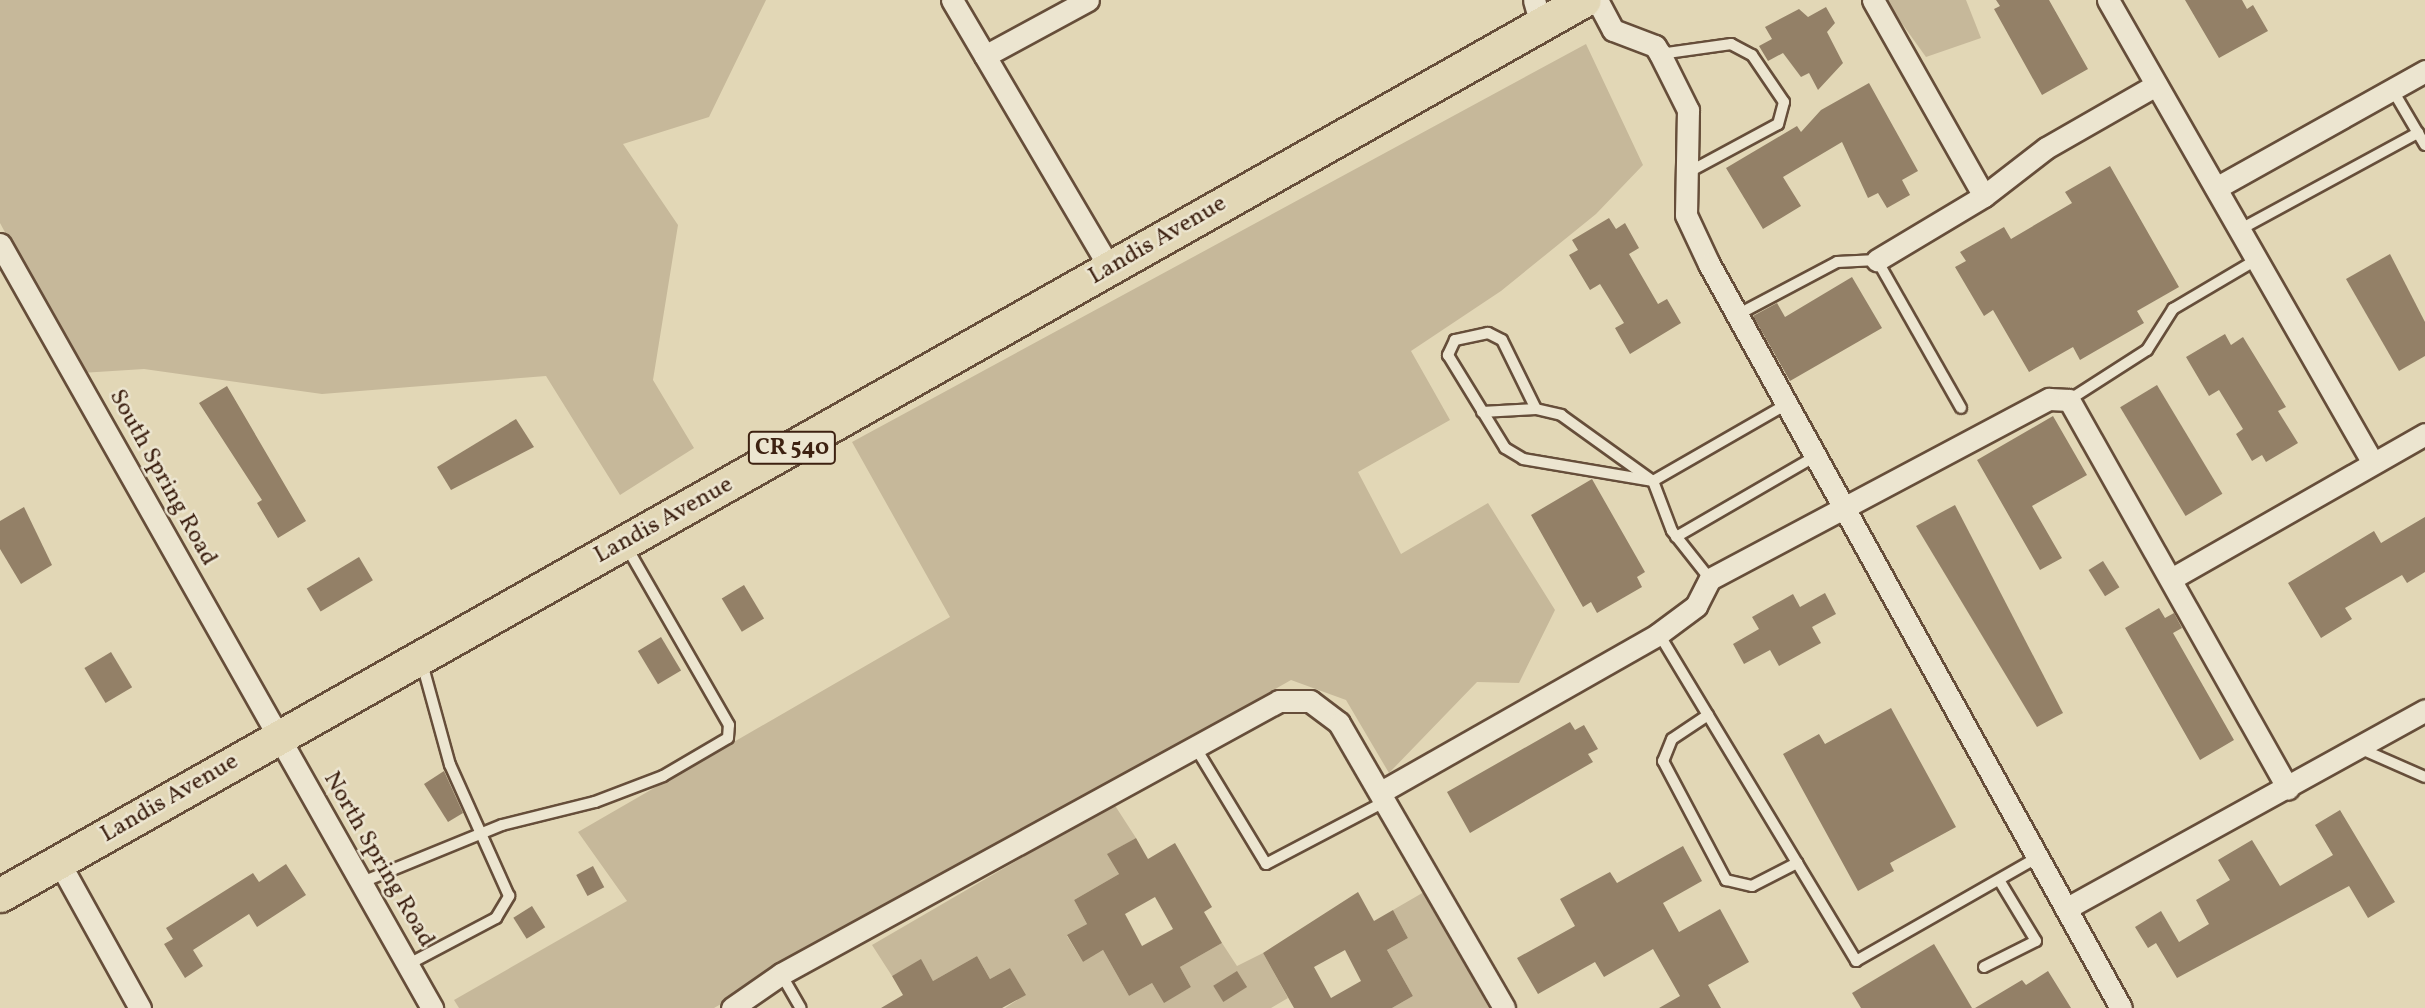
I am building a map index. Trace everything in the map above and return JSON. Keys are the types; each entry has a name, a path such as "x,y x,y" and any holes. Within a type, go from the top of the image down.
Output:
{"main road":[{"name":"Landis Avenue","path":"0,895 1110,268 1537,12 1584,0"}],"street":[{"path":"952,0 1110,268"},
{"path":"985,56 1088,0"},
{"path":"1597,0 1613,30 1655,46 1660,54 1688,110 1689,172 1686,215 1737,315 2121,1008"},
{"path":"1873,0 1984,197"},
{"path":"2108,0 2373,463"},
{"path":"2216,188 2425,71"},
{"path":"1877,260 1984,197 2046,148 2156,85"},
{"name":"South Spring Road","path":"0,244 278,738"},
{"path":"1384,796 1659,634 1696,606 1710,579 2049,399 2068,400 2288,789"},
{"path":"2171,579 2425,434"},
{"path":"732,1008 781,974 1194,746 1279,701 1310,701 1339,723 1384,796 1503,1008"},
{"path":"2067,908 2288,789 2425,710"},
{"name":"North Spring Road","path":"278,738 432,1008"},
{"path":"59,862 140,1008"}],"lane":[{"path":"1660,54 1731,44 1752,55 1784,102 1778,124 1689,172"},
{"path":"2392,89 2425,145"},
{"path":"2239,230 2418,133"},
{"path":"1737,315 1837,262 1877,260 1961,408"},
{"path":"2068,400 2147,350 2174,309 2256,260"},
{"path":"1536,409 1502,340 1488,333 1455,340 1448,355 1505,448 1523,459 1653,481 1787,404"},
{"path":"1482,412 1536,409 1561,415 1653,481 1676,537 1710,579"},
{"path":"1676,537 1816,456"},
{"path":"360,883 482,832 663,776 728,738 729,725 624,543"},
{"path":"1659,634 1856,961 2038,857"},
{"path":"407,965 505,909 509,896 450,765 421,658"},
{"path":"1708,715 1672,739 1662,761 1726,880 1752,886 1797,863"},
{"path":"1194,746 1266,864 1384,796"},
{"path":"2359,748 2425,777"},
{"path":"1984,967 2036,940 1999,880"},
{"path":"781,974 800,1008"}],"shaded area":[{"path":"0,0 766,0 709,117 623,144 678,225 653,380 694,448 620,495 546,376 322,394 144,369 81,373 0,223"},
{"path":"1885,0 1966,0 1981,38 1926,57"},
{"path":"1586,44 1643,165 1596,214 1501,291 1411,351 1450,420 1358,472 1401,554 1488,503 1555,610 1519,683 1477,682 1389,773 1346,700 1291,680 714,1008 459,1008 454,1000 627,901 578,832 950,617 852,442"},
{"path":"1114,804 1136,838 1108,854 1119,874 1074,900 1087,924 1067,936 1083,962 1103,950 1129,996 1152,983 1164,1002 1191,987 1180,967 1222,943 1237,966 1263,953 1288,998 1271,1008 1005,1008 1025,995 1010,968 990,979 977,956 933,981 921,960 892,976 872,945"},
{"path":"1424,892 1489,1008 1392,1008 1413,996 1387,950 1408,938 1393,910"}],"building":[{"path":"1996,0 2049,0 2088,69 2042,95 1994,9 2000,6"},
{"path":"2185,0 2242,0 2247,9 2253,5 2268,31 2219,58"},
{"path":"1826,7 1835,23 1827,32 1843,63 1818,90 1809,73 1801,77 1783,53 1768,61 1759,46 1772,39 1765,27 1799,9 1808,17"},
{"path":"1869,83 1918,171 1902,180 1910,195 1887,208 1878,193 1868,198 1842,142 1783,177 1801,206 1763,229 1726,168 1797,126 1801,132 1821,110"},
{"path":"2110,166 2179,287 2137,311 2144,323 2080,360 2073,347 2029,372 1993,310 1984,316 1955,267 1966,261 1960,252 2004,227 2011,239 2072,203 2065,192"},
{"path":"1609,218 1616,229 1625,223 1639,248 1629,254 1658,304 1667,299 1681,323 1630,354 1615,328 1624,323 1600,284 1590,290 1569,255 1578,250 1572,240"},
{"path":"2390,254 2425,322 2425,356 2399,371 2346,279"},
{"path":"1852,277 1882,328 1790,381 1753,316 1777,303 1785,317"},
{"path":"2225,334 2231,345 2243,337 2286,407 2278,411 2298,443 2266,462 2262,455 2252,461 2236,434 2243,429 2219,390 2209,396 2186,357"},
{"path":"2157,385 2222,494 2186,516 2120,407"},
{"path":"227,386 306,521 278,538 257,503 262,500 199,403"},
{"path":"2053,416 2087,475 2032,506 2062,558 2040,570 1977,460"},
{"path":"516,419 534,447 451,490 437,467"},
{"path":"1592,479 1645,572 1637,577 1642,587 1597,613 1591,602 1583,607 1531,515"},
{"path":"1955,505 2063,713 2037,727 1916,526"},
{"path":"24,507 52,565 21,584 0,549 0,521"},
{"path":"2425,517 2425,572 2407,583 2402,575 2345,608 2352,619 2321,638 2288,583 2374,531 2381,543"},
{"path":"359,557 373,580 321,612 307,588"},
{"path":"2103,561 2119,587 2105,596 2089,570"},
{"path":"744,585 764,618 742,632 722,598"},
{"path":"1825,593 1836,614 1812,627 1821,643 1779,666 1770,650 1744,664 1733,644 1759,629 1752,617 1793,594 1800,607"},
{"path":"2159,608 2165,618 2174,613 2182,628 2173,633 2234,740 2200,760 2125,628"},
{"path":"661,637 681,670 658,684 638,651"},
{"path":"111,652 132,687 106,703 84,668"},
{"path":"1891,708 1956,827 1890,863 1894,871 1858,891 1783,754 1819,734 1825,744"},
{"path":"1570,722 1575,730 1584,725 1598,749 1588,754 1593,762 1470,833 1447,792"},
{"path":"444,771 463,813 448,822 424,784"},
{"path":"2340,810 2395,902 2368,918 2349,886 2177,978 2156,943 2148,948 2135,927 2161,911 2179,942 2209,924 2196,900 2230,880 2218,860 2252,840 2280,886 2333,855 2315,825"},
{"path":"1136,838 1148,859 1175,843 1212,907 1204,912 1222,943 1180,967 1191,987 1164,1003 1152,983 1129,996 1103,950 1083,962 1067,935 1087,924 1074,900 1119,874 1107,854","holes":["1155,897 1173,929 1142,946 1125,914"]},
{"path":"1683,846 1702,881 1663,903 1679,932 1720,909 1749,962 1708,985 1721,1008 1659,1008 1680,996 1653,949 1604,977 1595,962 1538,994 1517,958 1575,926 1560,899 1610,872 1617,883"},
{"path":"286,864 306,895 257,927 249,914 193,950 203,966 185,978 164,944 173,939 166,928 253,873 259,882"},
{"path":"593,866 604,887 587,896 576,875"},
{"path":"1358,892 1374,921 1393,910 1408,938 1387,950 1413,996 1392,1008 1294,1008 1263,953","holes":["1345,950 1361,981 1331,998 1314,967"]},
{"path":"532,906 545,927 527,939 513,918"},
{"path":"1934,944 1972,1008 1861,1008 1852,993"},
{"path":"977,956 990,979 1010,968 1026,995 1002,1008 881,1008 903,995 892,976 921,959 933,981"},
{"path":"1237,971 1247,987 1223,1002 1213,986"},
{"path":"2048,971 2071,1008 1975,1008 2022,980 2026,985"}]}
